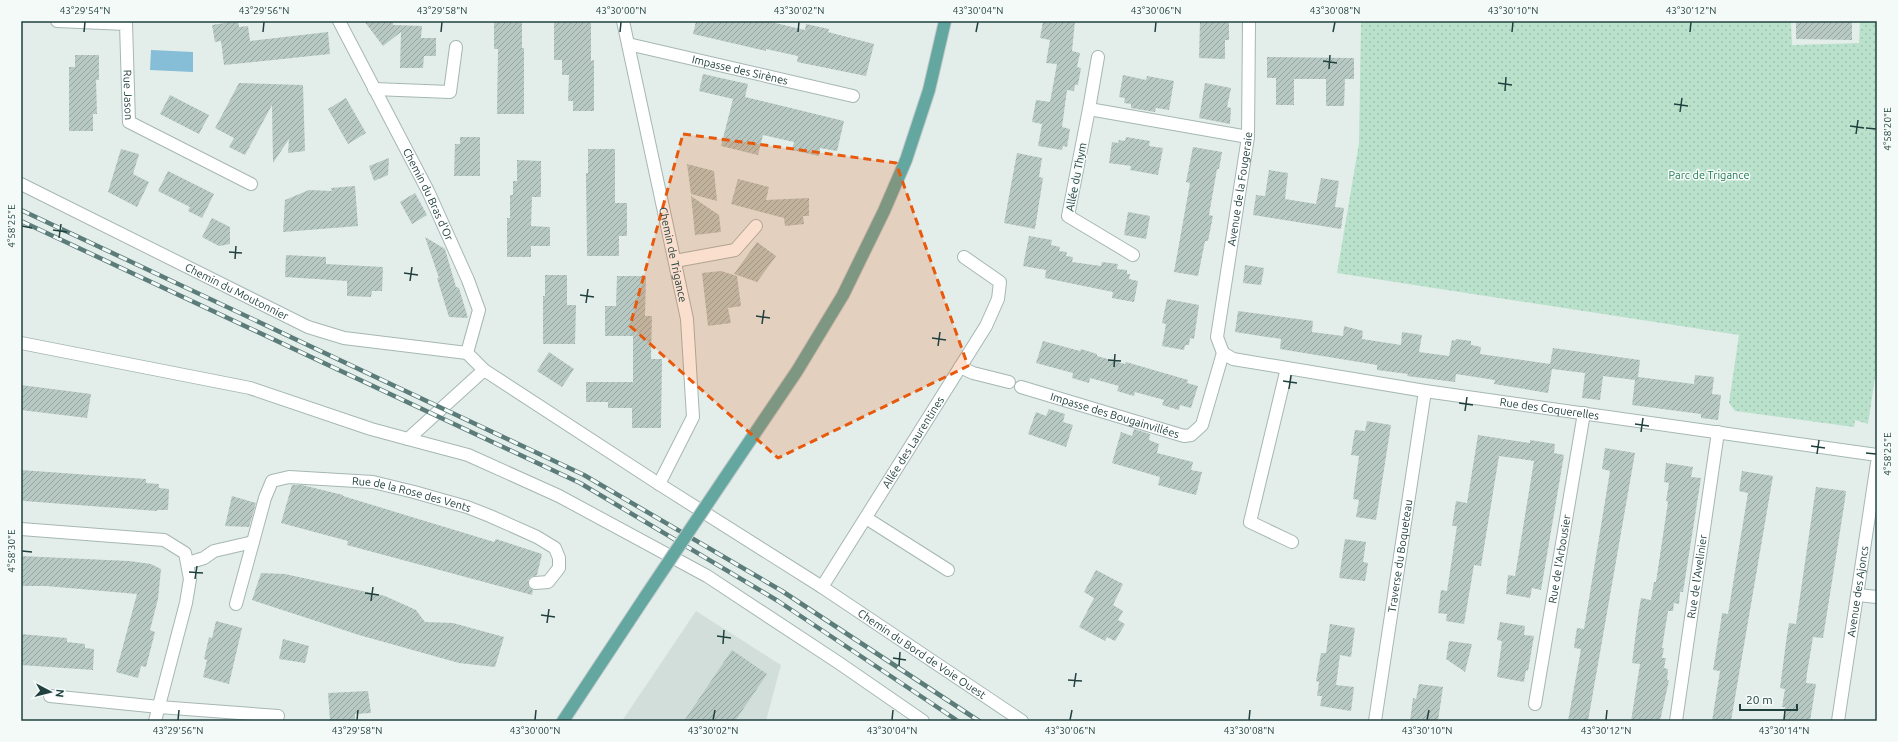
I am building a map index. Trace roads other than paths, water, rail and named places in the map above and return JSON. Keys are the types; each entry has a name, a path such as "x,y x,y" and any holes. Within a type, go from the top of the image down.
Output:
{"main road":[{"path":"562,721 797,371 843,295 884,212 906,160 927,97 945,21"}],"street":[{"name":"Rue Jason","path":"58,21 126,24 129,122 251,184"},
{"name":"Chemin du Bras d'Or","path":"339,21 428,191 468,280 479,310 467,354"},
{"name":"Chemin de Trigance","path":"623,21 687,319 693,416 659,484"},
{"name":"Avenue de la Fougeraie","path":"1223,354 1217,337 1248,137 1249,21"},
{"name":"Impasse des Sirènes","path":"628,44 853,96"},
{"path":"374,89 450,92 456,47"},
{"name":"Allée du Thym","path":"1098,57 1068,216 1133,255"},
{"path":"1089,109 1248,137"},
{"name":"Chemin du Moutonnier","path":"21,184 308,327 344,338 467,354"},
{"path":"674,261 735,250 756,226"},
{"name":"Allée des Laurentines","path":"822,587 986,326 998,299 1000,282 964,257"},
{"path":"21,343 250,388 371,429 468,455 559,496 707,576 840,663 923,721"},
{"path":"408,439 484,370 467,354"},
{"name":"Rue des Coquerelles","path":"1223,354 1233,359 1425,391 1877,455"},
{"name":"Impasse des Bougainvillées","path":"1022,387 1184,436 1191,435 1202,426 1223,354"},
{"path":"960,367 973,373 1009,382"},
{"path":"1288,368 1250,522 1292,542"},
{"name":"Chemin du Bord de Voie Ouest","path":"484,370 659,484 822,587 1022,721"},
{"name":"Traverse du Boqueteau","path":"1375,721 1425,391"},
{"name":"Rue de l'Arbousier","path":"1535,704 1584,413"},
{"name":"Rue de l'Avelinier","path":"1676,721 1718,432"},
{"name":"Avenue des Ajoncs","path":"1838,721 1877,463"},
{"name":"Rue de la Rose des Vents","path":"236,604 265,498 272,481 289,477 373,482 467,507 537,537 555,548 559,568 548,582 535,583"},
{"path":"866,518 948,570"},
{"path":"21,529 164,540 184,553 188,563 190,579 186,604 160,707 155,721"},
{"path":"188,563 204,558 214,551 253,542"},
{"path":"1858,595 1877,598"},
{"path":"50,696 160,707 278,716"}],"water":[{"path":"151,50 193,52 193,72 150,70"}],"railway":[{"path":"21,210 584,475 782,591 979,721"},
{"path":"21,221 580,483 778,601 958,721"}],"park label":[{"name":"Parc de Trigance","path":"1709,175"}]}
